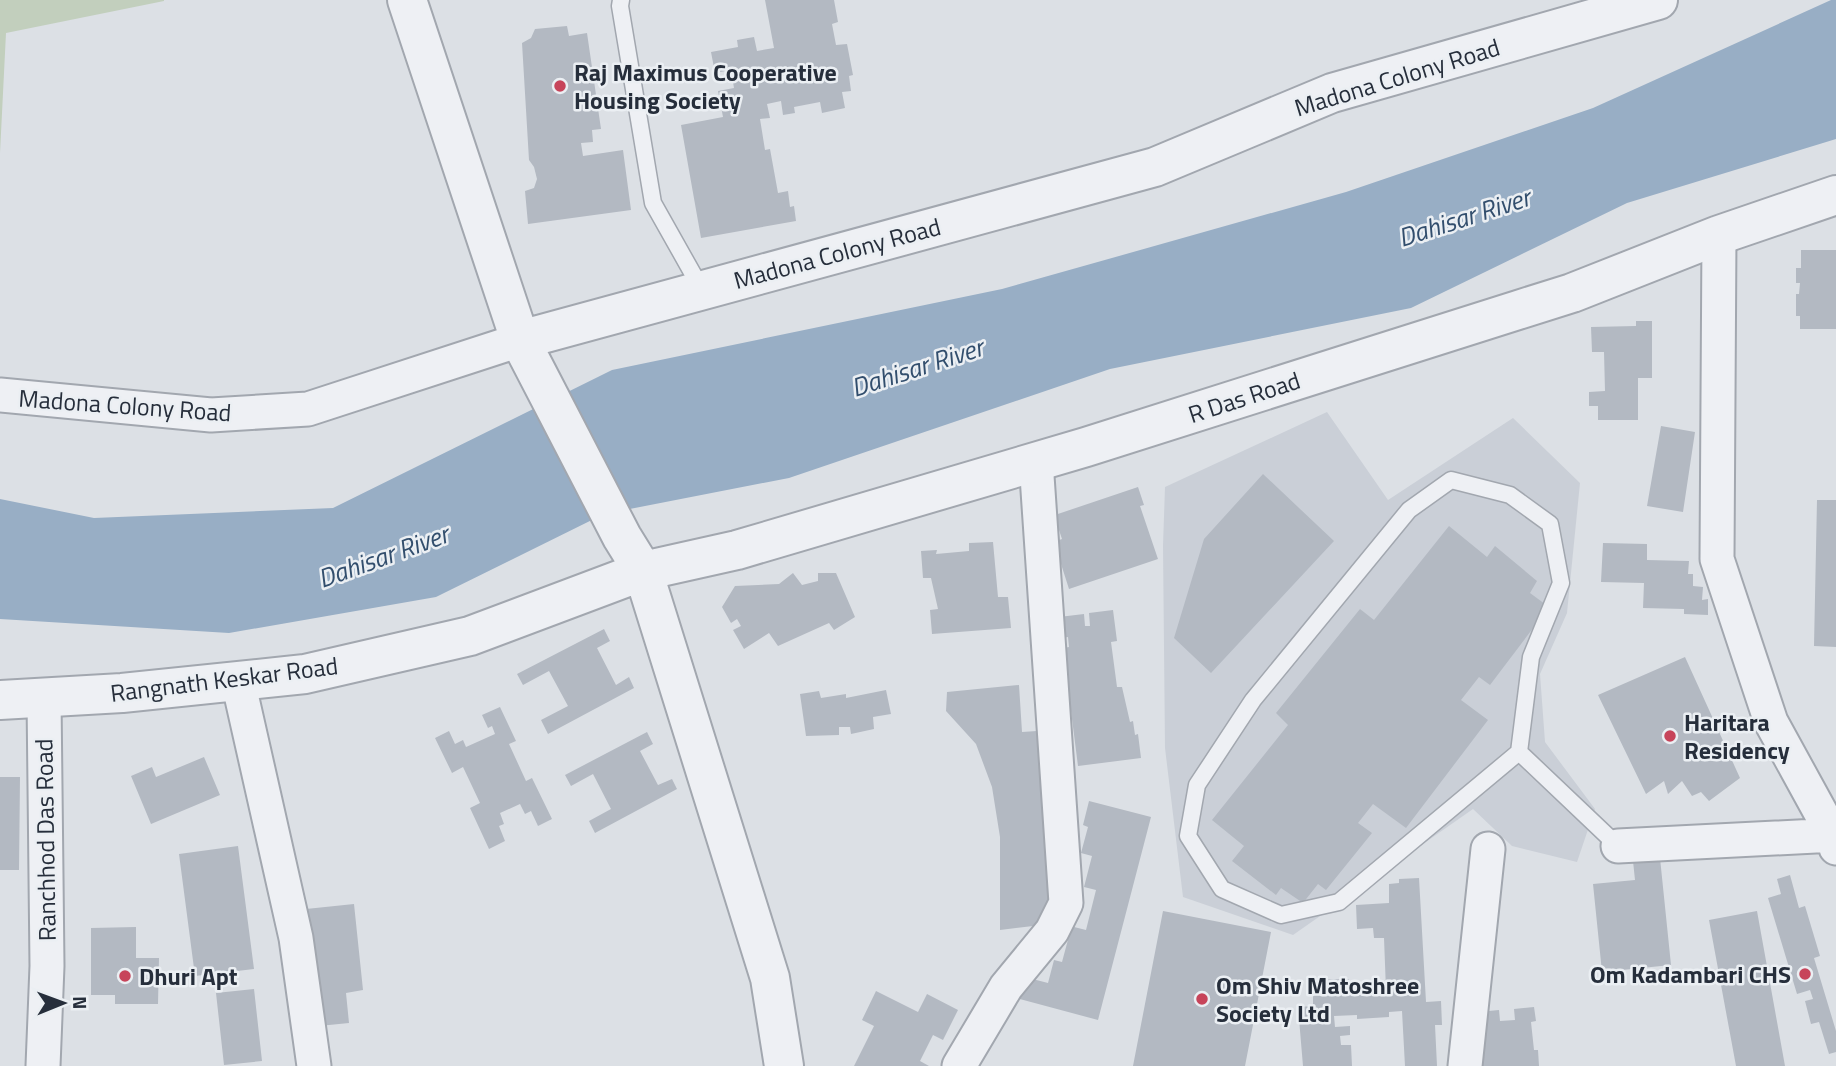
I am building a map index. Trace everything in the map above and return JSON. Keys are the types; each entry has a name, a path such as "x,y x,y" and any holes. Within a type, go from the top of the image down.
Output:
{"street":[{"path":"407,0 520,340 622,537 643,571 770,978 784,1066"},
{"name":"Madona Colony Road","path":"0,396 211,415 308,409 520,340 1155,167 1332,93 1658,0"},
{"name":"R Das Road","path":"643,571 737,550 1086,447 1572,293 1719,235 1836,195"},
{"path":"1618,846 1835,840 1771,722 1717,559 1719,235"},
{"path":"960,1066 1006,987 1052,931 1066,903 1036,461"},
{"name":"Rangnath Keskar Road","path":"0,700 122,693 305,674 470,636 643,571"},
{"path":"237,681 296,938 314,1066"},
{"name":"Ranchhod Das Road","path":"43,1066 47,966 44,698"},
{"path":"1465,1066 1488,849"}],"lane":[{"path":"621,0 653,203 702,290"},
{"path":"1451,480 1510,495 1550,524 1561,583 1531,657 1519,752 1339,902 1281,915 1222,889 1188,836 1197,785 1254,700 1409,510 1451,480"},
{"path":"1519,752 1618,846"}],"shaded area":[{"path":"1327,412 1388,500 1513,418 1580,483 1567,613 1540,674 1545,742 1595,809 1577,862 1512,846 1473,809 1293,935 1183,897 1165,748 1165,487"}],"green space":[{"path":"0,0 164,1 6,33 0,153"}],"water":[{"name":"Dahisar River","path":"1836,0 1836,139 1627,203 1411,308 1110,369 789,478 604,514 436,597 229,633 0,619 0,499 94,518 333,508 612,370 1002,289 1346,192 1593,108"}],"building":[{"path":"765,0 834,0 838,22 832,24 836,45 847,44 853,75 849,76 851,91 842,92 845,108 822,113 820,102 794,107 795,113 783,115 781,101 767,104 770,118 760,119 765,150 770,149 778,193 788,191 790,207 794,206 796,221 701,238 681,125 723,117 718,91 734,88 731,70 715,73 711,52 738,47 737,40 754,37 757,51 774,48"},
{"name":"Raj Maximus Cooperative Housing Society","path":"567,26 569,36 587,33 601,129 592,130 593,142 581,143 583,156 623,150 631,210 528,224 525,191 534,188 537,179 529,160 522,43 531,38 535,29"},
{"path":"1801,250 1836,250 1836,329 1800,329 1800,316 1796,316 1796,294 1799,294 1800,283 1796,283 1796,268 1801,268"},
{"path":"1636,321 1652,321 1652,378 1638,378 1638,420 1598,420 1598,406 1589,406 1589,392 1605,391 1604,352 1592,352 1591,327 1636,326"},
{"path":"1661,426 1695,432 1683,512 1647,506"},
{"path":"1263,474 1334,541 1211,673 1174,638 1204,539"},
{"path":"1138,487 1144,505 1140,506 1158,559 1069,589 1054,542 1062,539 1059,530 1051,533 1046,518"},
{"path":"1817,500 1836,500 1836,647 1814,646"},
{"path":"1449,526 1487,557 1495,546 1537,581 1530,593 1549,607 1490,685 1479,677 1461,700 1488,720 1406,828 1373,804 1358,823 1372,833 1326,890 1318,884 1303,903 1281,888 1276,895 1232,861 1244,846 1212,820 1288,725 1276,713 1360,609 1374,620"},
{"path":"993,542 998,597 1008,597 1011,628 932,634 930,610 938,609 931,578 923,578 921,551 937,550 936,554 969,551 969,543"},
{"path":"1603,543 1647,544 1647,560 1689,561 1688,574 1693,574 1693,586 1703,587 1702,600 1708,599 1708,615 1684,614 1684,609 1643,608 1644,583 1601,582"},
{"path":"793,573 802,585 818,581 818,573 836,573 855,617 834,630 829,623 778,646 769,633 744,649 733,630 741,626 737,619 731,623 722,607 735,586 779,584"},
{"path":"1113,610 1117,641 1111,642 1117,687 1122,687 1130,722 1133,721 1135,735 1138,734 1141,758 1078,766 1063,648 1069,647 1068,637 1062,638 1059,617 1084,614 1085,626 1090,626 1089,613"},
{"path":"604,629 610,641 597,648 616,685 629,677 634,688 548,734 541,720 568,706 549,671 523,685 517,674"},
{"name":"Haritara Residency","path":"1685,657 1740,778 1709,801 1701,792 1692,796 1682,781 1668,794 1664,781 1646,794 1598,695"},
{"path":"1019,685 1022,732 1037,731 1050,924 1000,930 1000,837 992,787 976,744 946,711 947,692"},
{"path":"886,690 891,714 873,717 874,729 851,734 850,727 839,727 839,735 806,736 800,694 819,691 821,698 846,694 846,698"},
{"path":"500,707 516,741 509,744 526,781 532,778 552,819 538,826 531,811 525,814 520,804 500,813 504,824 499,826 505,841 489,849 470,808 480,803 463,767 452,773 435,738 449,731 455,744 463,740 466,747 495,734 492,726 488,728 482,715"},
{"path":"647,732 653,744 640,751 658,785 672,779 677,789 595,833 589,821 611,809 593,774 571,786 565,775"},
{"path":"204,757 220,795 151,824 131,776 152,767 156,777"},
{"path":"0,777 20,777 19,870 0,870"},
{"path":"1089,801 1151,817 1098,1020 1012,997 1017,975 1048,983 1054,960 1062,962 1069,936 1061,934 1062,924 1086,930 1096,890 1084,887 1092,856 1081,853 1088,827 1083,825"},
{"path":"238,846 254,969 195,976 179,854"},
{"path":"1660,858 1671,965 1602,972 1593,884 1635,880 1633,861"},
{"name":"Om Kadambari CHS","path":"1790,875 1799,908 1805,906 1820,956 1814,958 1836,1031 1836,1052 1829,1054 1819,1022 1811,1024 1805,1001 1813,999 1810,990 1797,994 1768,898 1781,894 1777,879"},
{"path":"1419,878 1426,1002 1441,1001 1442,1025 1435,1025 1437,1066 1405,1066 1402,1011 1389,1012 1389,1017 1357,1019 1357,1015 1334,1016 1335,1027 1350,1026 1350,1035 1340,1036 1341,1045 1351,1045 1352,1066 1303,1066 1298,1007 1313,1006 1313,980 1349,979 1350,991 1386,990 1384,938 1374,938 1373,928 1357,929 1356,905 1389,903 1389,884 1399,883 1399,879"},
{"path":"354,904 363,990 346,993 349,1023 319,1026 306,909"},
{"name":"Om Shiv Matoshree Society Ltd","path":"1163,911 1271,932 1245,1066 1133,1066"},
{"path":"1757,911 1785,1066 1736,1066 1709,920"},
{"name":"Dhuri Apt","path":"136,927 136,958 159,958 158,1004 115,1004 115,995 91,995 91,928"},
{"path":"254,989 262,1061 224,1065 216,993"},
{"path":"876,991 918,1012 927,994 958,1010 943,1040 933,1035 920,1061 929,1066 854,1066 874,1026 862,1020"},
{"path":"1534,1007 1536,1021 1531,1022 1539,1066 1483,1066 1478,1012 1499,1010 1500,1021 1515,1020 1514,1009"}],"place":[{"name":"Raj Maximus Cooperative Housing Society","path":"560,86"},
{"name":"Haritara Residency","path":"1670,736"},
{"name":"Om Kadambari CHS","path":"1805,974"},
{"name":"Dhuri Apt","path":"125,976"},
{"name":"Om Shiv Matoshree Society Ltd","path":"1202,999"}]}
